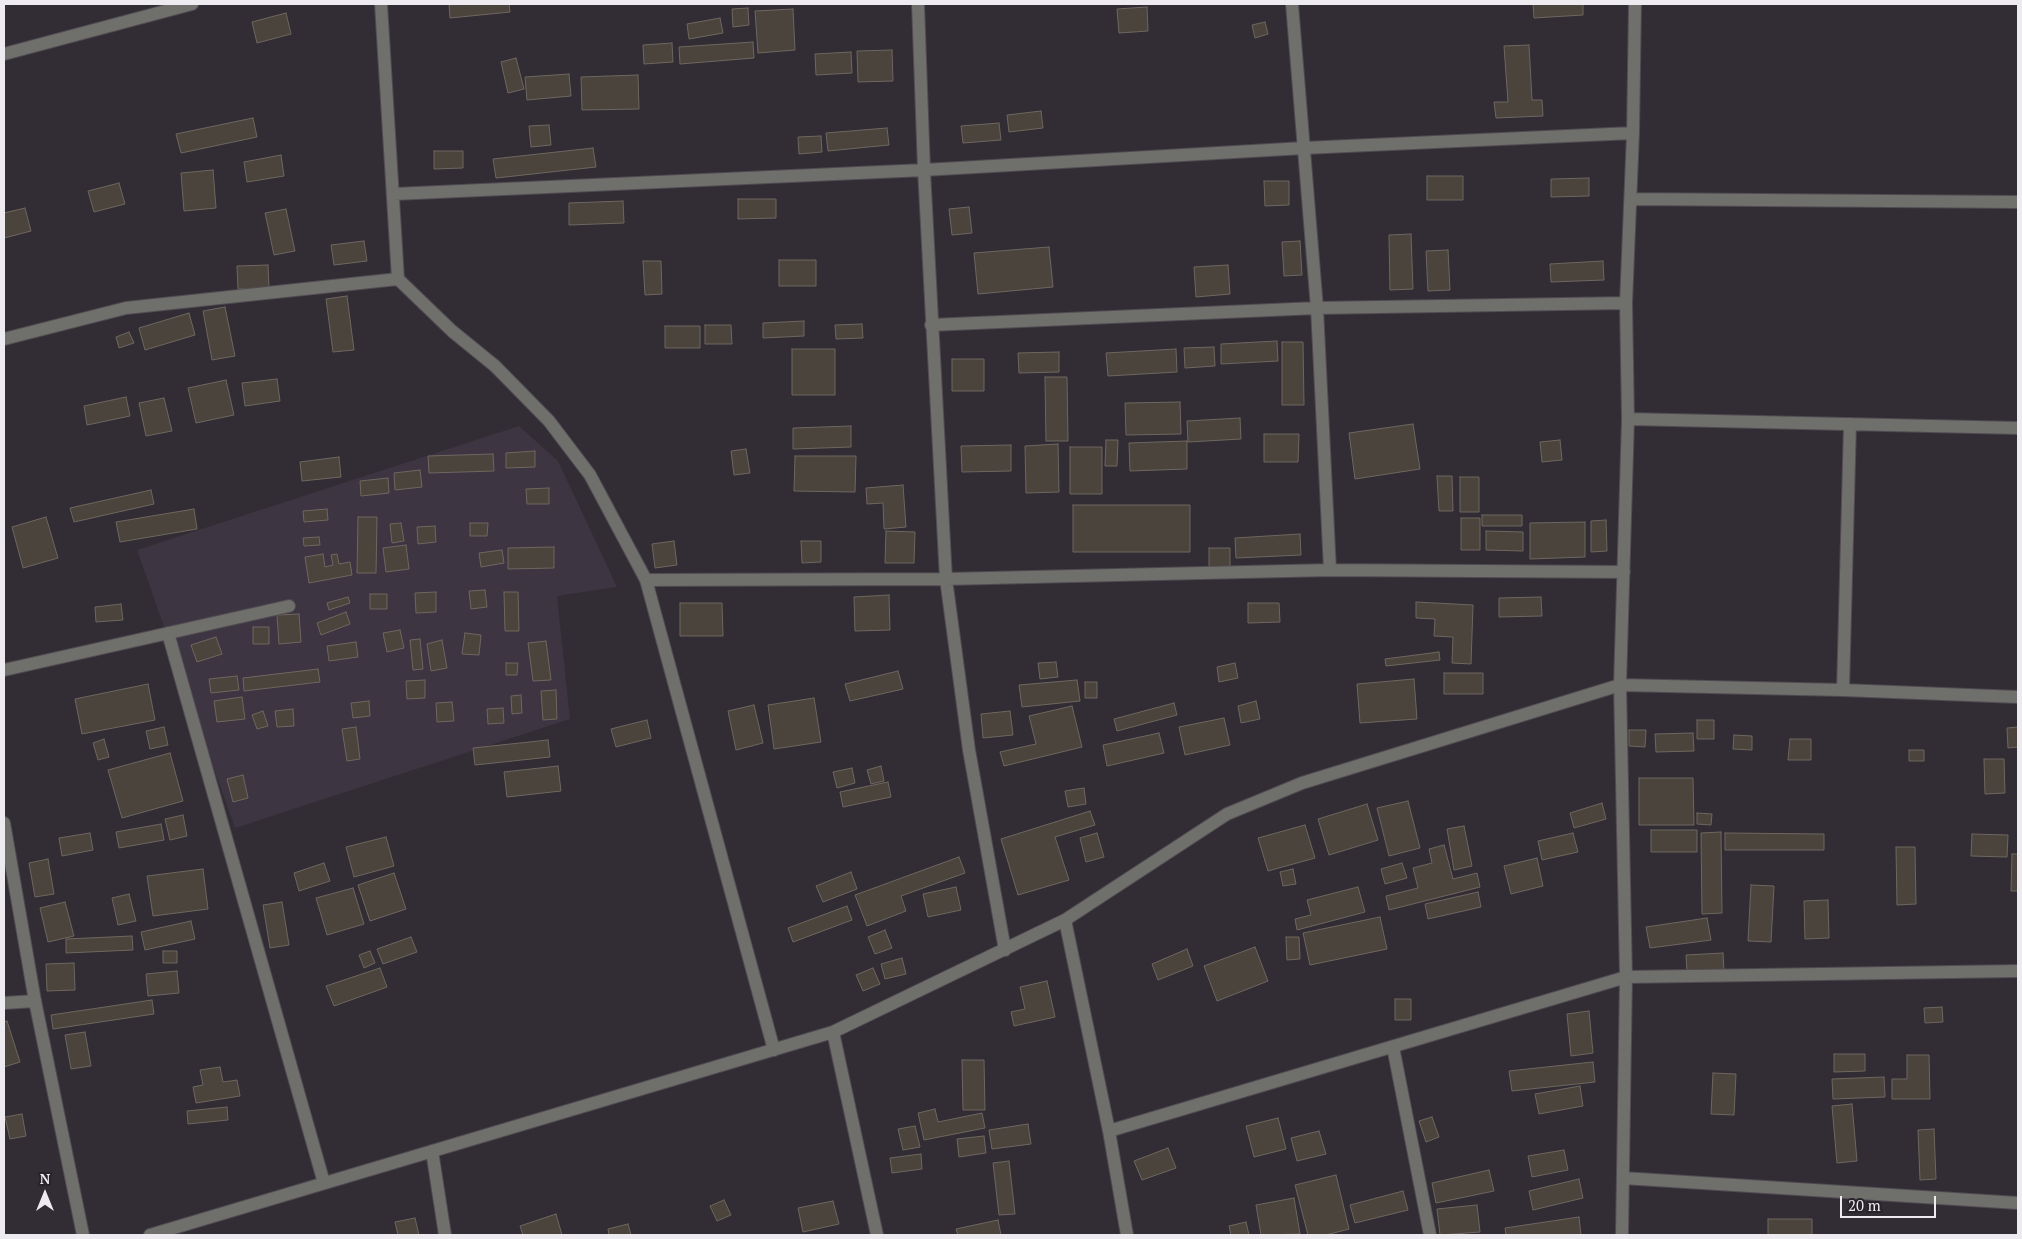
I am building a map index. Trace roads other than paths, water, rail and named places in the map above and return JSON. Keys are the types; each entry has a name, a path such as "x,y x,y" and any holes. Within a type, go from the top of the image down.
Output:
{"street":[{"path":"4,54 192,4"},
{"path":"381,4 398,278 452,331 501,372 549,421 590,475 646,580 774,1050"},
{"path":"918,4 931,325 946,579 969,750 1005,950"},
{"path":"1292,4 1317,308 1330,570"},
{"path":"1622,1235 1626,977 1620,685 1628,419 1626,303 1633,133 1635,4"},
{"path":"394,194 924,170 1304,148 1633,133"},
{"path":"1631,199 2018,202"},
{"path":"4,339 126,308 398,278"},
{"path":"931,325 1317,308 1626,303"},
{"path":"1628,419 2018,428"},
{"path":"1843,690 1850,424"},
{"path":"646,580 946,579 1330,570 1624,572"},
{"path":"4,670 289,606"},
{"path":"168,633 324,1183"},
{"path":"150,1235 185,1230 324,1183 833,1032 1065,920 1227,814 1302,783 1620,685 1843,690 2018,697"},
{"path":"4,823 35,1001 83,1235"},
{"path":"1065,920 1109,1131 1127,1235"},
{"path":"1109,1131 1626,977 2018,971"},
{"path":"4,1003 35,1001"},
{"path":"833,1032 877,1235"},
{"path":"1393,1047 1430,1235"},
{"path":"432,1151 445,1235"},
{"path":"1623,1178 2018,1203"}]}
